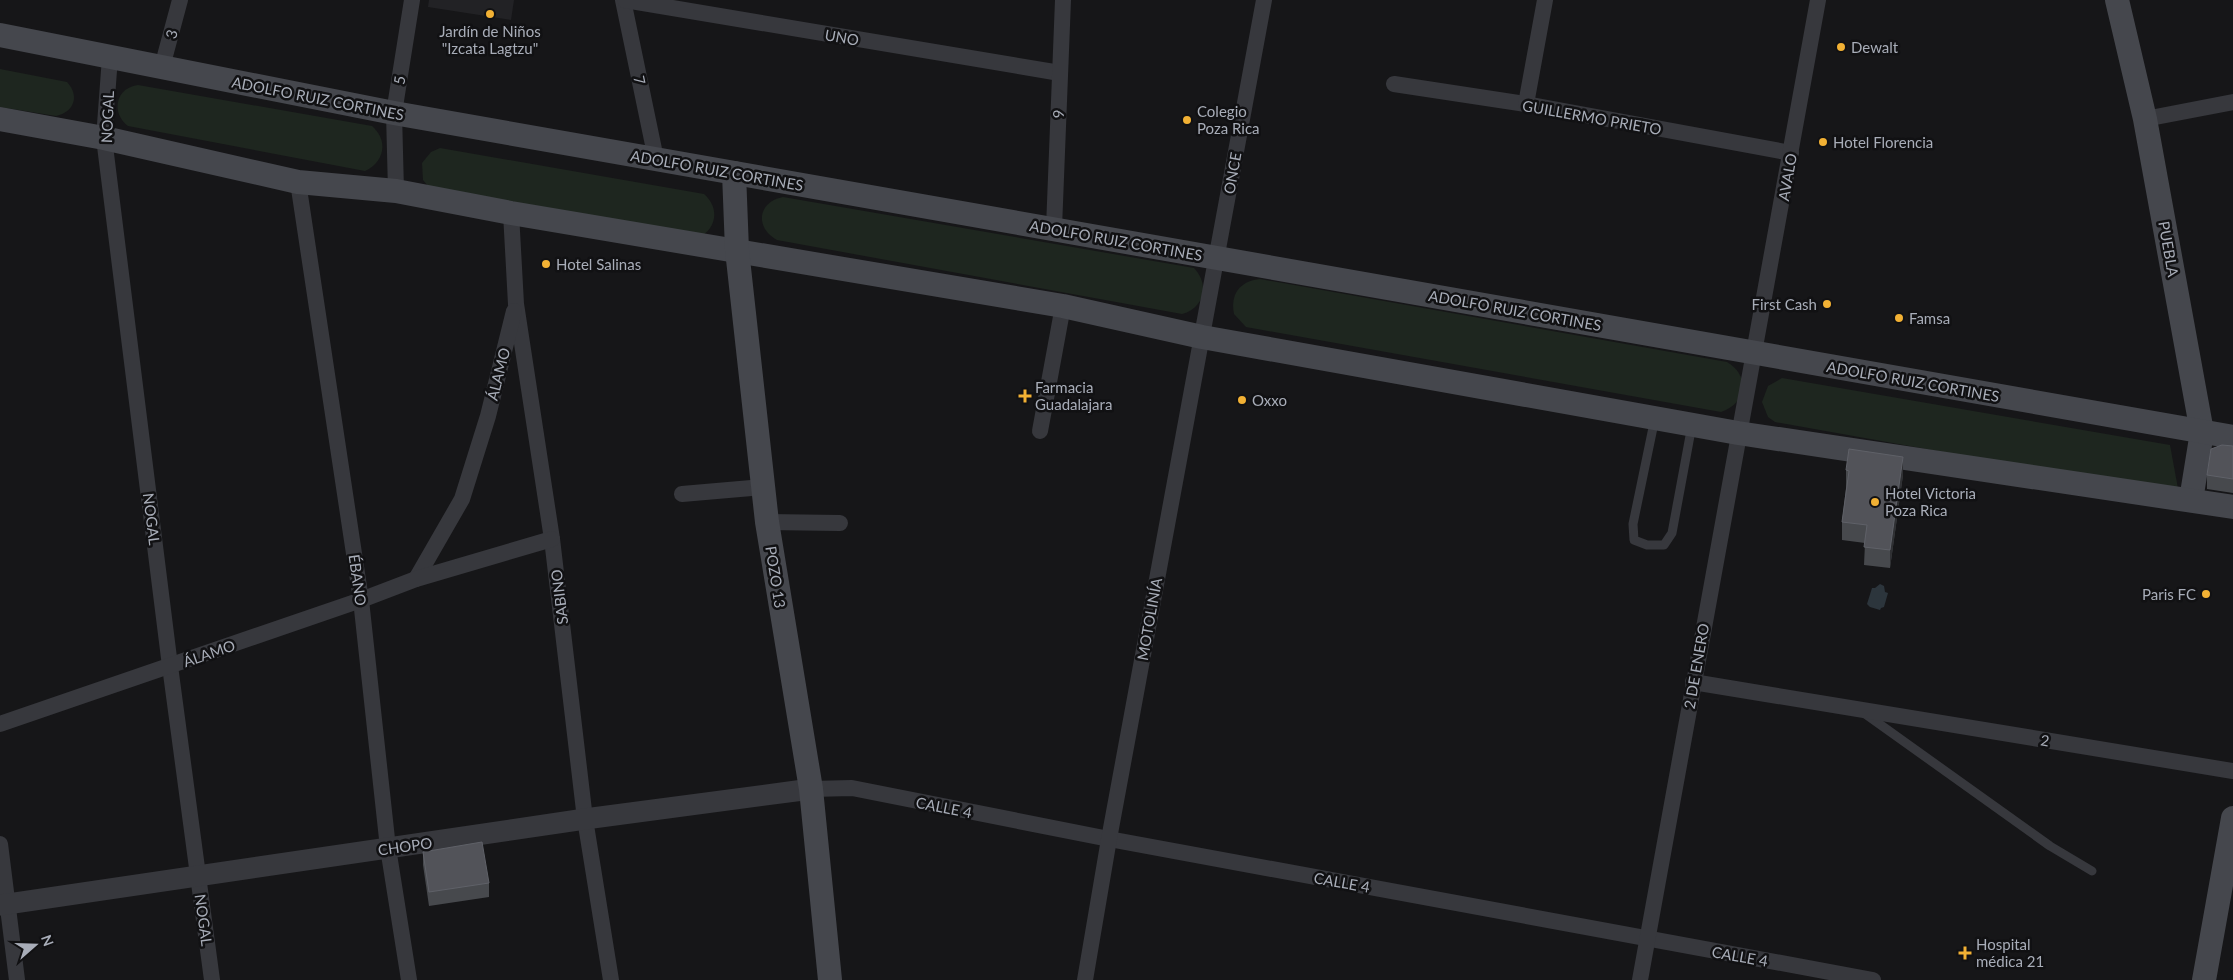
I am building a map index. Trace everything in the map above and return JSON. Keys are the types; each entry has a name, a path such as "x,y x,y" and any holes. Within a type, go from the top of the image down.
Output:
{"main road":[{"name":"PUEBLA","path":"2117,0 2145,119 2202,432 2191,500"},
{"name":"ADOLFO RUIZ CORTINES","path":"0,35 394,113 2233,437"},
{"path":"0,119 104,138 298,182 396,191 511,213 1063,306 1202,337 1738,433 2233,507"},
{"name":"POZO 13","path":"734,173 737,250 767,522 811,789 830,980"},
{"path":"2204,980 2229,869 2233,818"}],"street":[{"name":"3","path":"162,67 180,0"},
{"name":"5","path":"396,191 394,113 412,0"},
{"name":"UNO","path":"624,0 1060,73"},
{"name":"7","path":"624,0 656,159"},
{"name":"9","path":"1054,228 1063,0"},
{"name":"ONCE","path":"1216,258 1264,0"},
{"path":"1526,104 1545,0"},
{"name":"AVALO","path":"1755,353 1818,0"},
{"name":"NOGAL","path":"110,56 104,138 197,877 212,980"},
{"name":"GUILLERMO PRIETO","path":"1394,84 1526,104 1791,153"},
{"path":"2145,119 2233,102"},
{"name":"ÉBANO","path":"298,182 361,600 388,848 410,980"},
{"name":"SABINO","path":"511,213 516,304 552,539 585,819 612,980"},
{"name":"MOTOLINÍA","path":"1085,980 1108,840 1216,258"},
{"name":"ÁLAMO","path":"416,579 462,499 488,416 516,304"},
{"path":"1040,431 1063,306"},
{"name":"2 DE ENERO","path":"1640,980 1646,938 1738,433 1755,353"},
{"path":"682,494 763,487"},
{"path":"767,522 840,523"},
{"name":"ÁLAMO","path":"0,724 361,600 416,579 552,539"},
{"name":"2","path":"1693,682 2233,771"},
{"name":"CALLE 4","path":"811,789 852,788 1108,840 1873,980"},
{"name":"CHOPO","path":"4,904 585,819 811,789"},
{"path":"0,844 4,904 17,980"}],"lane":[{"path":"1656,418 1633,524 1634,540 1647,545 1664,545 1672,533 1692,425"},
{"name":"2","path":"1858,709 2050,846 2092,871"}],"shaded area":[{"name":"Jardín de Niños \"Izcata Lagtzu\"","path":"429,0 514,0 511,20 428,7"},
{"path":"0,69 67,82 71,87 74,98 71,107 56,116 0,107"},
{"path":"138,85 372,126 381,138 382,151 376,162 365,171 128,126 119,115 118,102 124,91"},
{"path":"440,148 704,194 712,206 714,218 709,230 697,238 428,186 423,180 422,163 431,152"},
{"path":"783,197 1194,268 1202,282 1202,295 1195,307 1182,314 777,240 765,229 762,216 768,204"},
{"path":"1260,279 1727,362 1740,375 1742,389 1736,403 1721,412 1246,327 1234,314 1235,295 1247,282"},
{"path":"1782,378 2170,445 2179,494 1775,422 1768,417 1762,402 1768,386"},
{"path":"1880,584 1884,586 1885,592 1888,593 1884,607 1880,610 1867,604 1872,588"}],"building":[{"path":"2222,445 2233,446 2233,479 2207,475 2211,449"},
{"path":"1849,449 1903,457 1890,550 1864,547 1867,525 1842,522 1849,471 1846,470"},
{"path":"482,842 489,883 429,892 423,852"}],"place":[{"name":"Jardín de Niños \"Izcata Lagtzu\"","path":"490,14"},
{"name":"Dewalt","path":"1841,47"},
{"name":"Colegio Poza Rica","path":"1187,120"},
{"name":"Hotel Florencia","path":"1823,142"},
{"name":"Hotel Salinas","path":"546,264"},
{"name":"First Cash","path":"1827,304"},
{"name":"Famsa","path":"1899,318"},
{"name":"Farmacia Guadalajara","path":"1025,396"},
{"name":"Oxxo","path":"1242,400"},
{"name":"Hotel Victoria Poza Rica","path":"1875,502"},
{"name":"Paris FC","path":"2206,594"},
{"name":"Hospital médica 21","path":"1965,953"}]}
